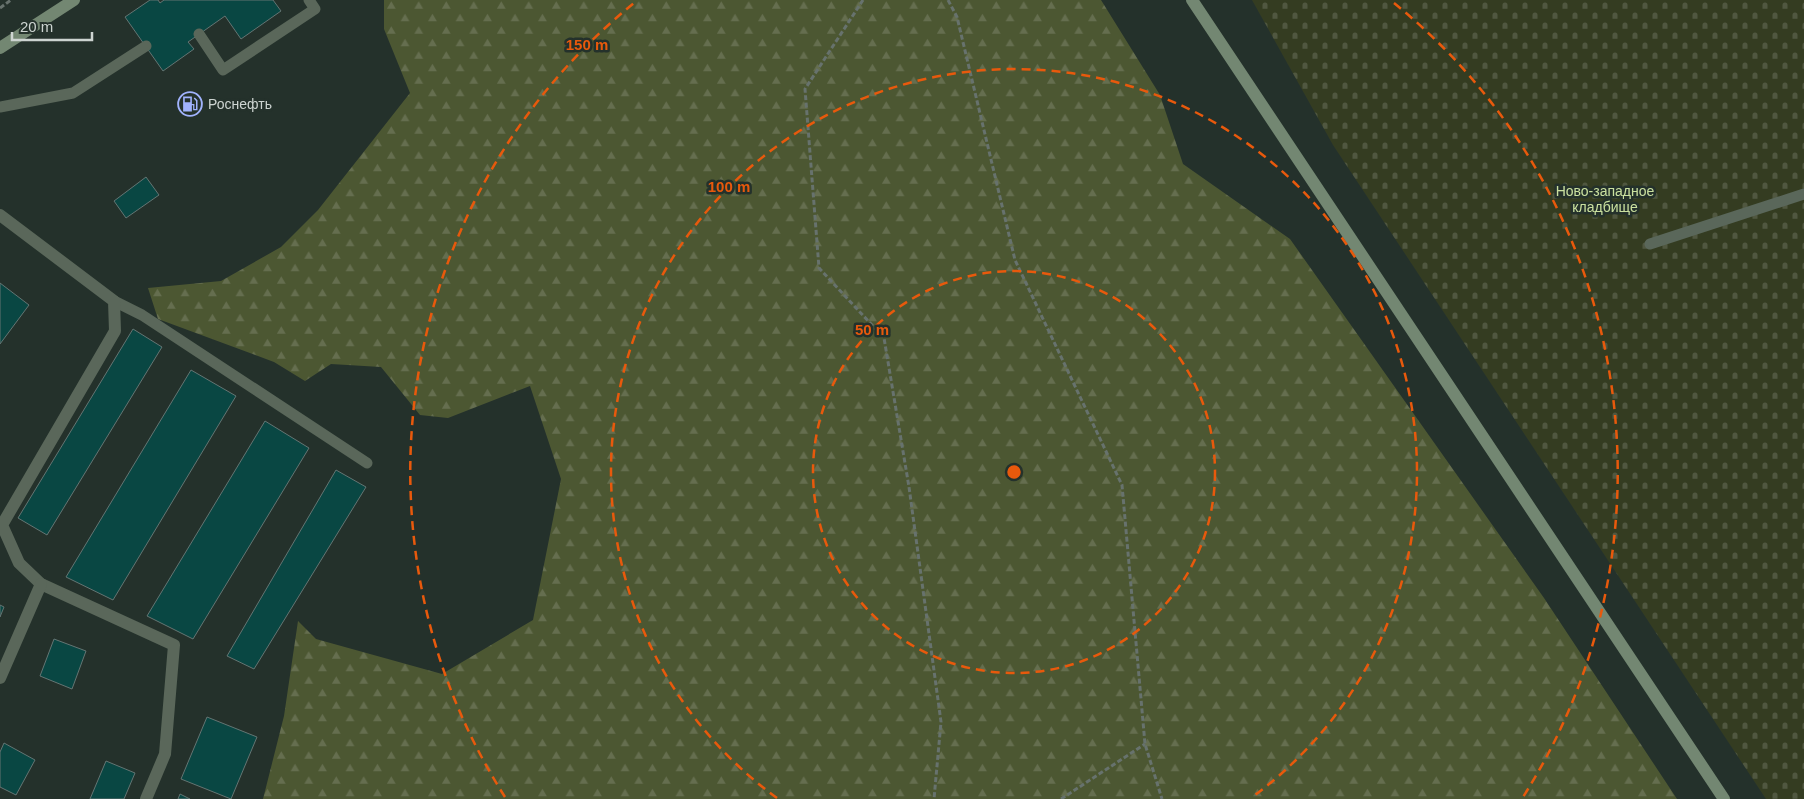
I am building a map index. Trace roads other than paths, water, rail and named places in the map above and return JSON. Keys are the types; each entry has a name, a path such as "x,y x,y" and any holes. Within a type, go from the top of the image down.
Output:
{"street":[{"path":"0,48 74,0"},
{"path":"1192,0 1724,799"},
{"path":"0,215 114,300 115,331 2,525 19,563 41,584 174,645 165,754 146,799"},
{"path":"0,678 41,584"}],"lane":[{"path":"199,34 223,70 315,9 309,0"},
{"path":"0,107 73,93 146,46"},
{"path":"1650,244 1804,194"},
{"path":"114,300 142,316 367,463"}],"place":[{"name":"Роснефть","path":"190,104"}],"park label":[{"name":"Ново-западное кладбище","path":"1605,200"}]}
